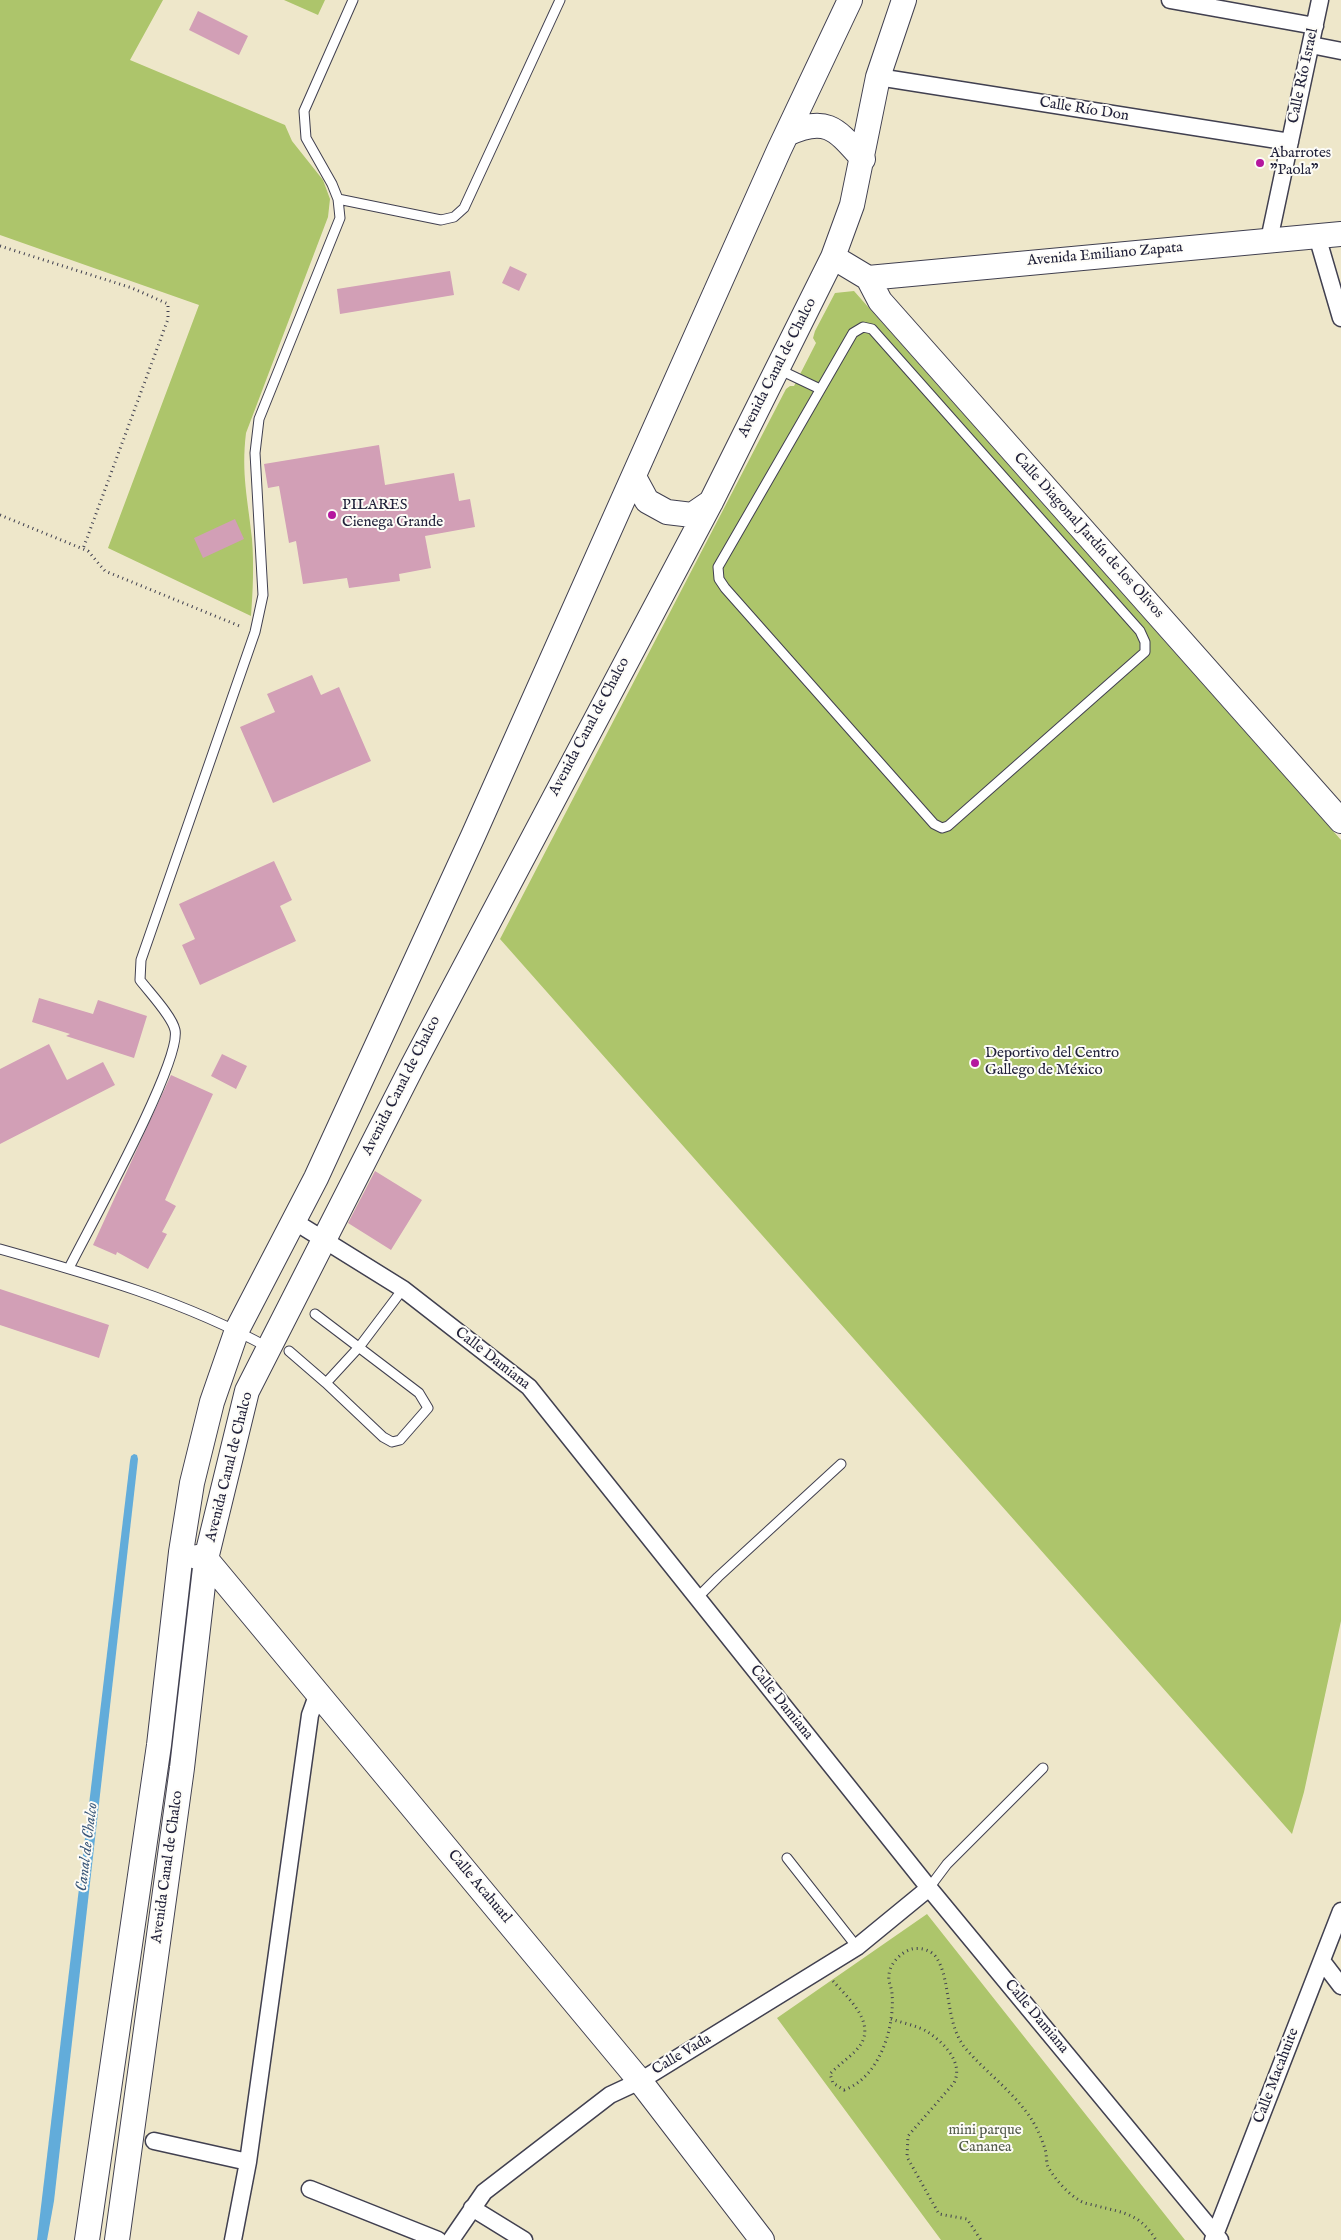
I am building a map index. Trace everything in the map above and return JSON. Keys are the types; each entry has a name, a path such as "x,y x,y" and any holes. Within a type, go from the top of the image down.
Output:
{"main road":[{"name":"Avenida Canal de Chalco","path":"87,2240 159,1745 181,1552 192,1483 212,1402 237,1330 292,1220 316,1178 474,836 786,134 850,0"},
{"name":"Avenida Canal de Chalco","path":"117,2240 179,1787 206,1559 248,1392 279,1349 323,1240 484,926 711,502 833,257 852,205 863,159 878,77 904,0"},
{"path":"786,134 800,128 819,125 838,131 863,159"},
{"name":"Avenida Emiliano Zapata","path":"868,278 1341,234"},
{"path":"833,257 868,278"},
{"name":"Calle Diagonal Jardín de los Olivos","path":"868,278 880,301 1341,821"},
{"path":"634,477 647,501 667,512 692,515 711,502"},
{"path":"181,1552 206,1559"},
{"name":"Calle Acahuatl","path":"206,1559 640,2081 762,2240"}],"street":[{"path":"1170,0 1315,26"},
{"name":"Calle Río Israel","path":"1269,240 1320,0"},
{"path":"1311,45 1341,51"},
{"name":"Calle Río Don","path":"878,77 1290,142"},
{"path":"1317,236 1341,318"},
{"name":"Calle Damiana","path":"292,1220 403,1289 530,1387 929,1888 1216,2238"},
{"path":"233,2240 248,2162 310,1715 318,1694"},
{"name":"Calle Vada","path":"451,2240 484,2192 610,2095 640,2081 857,1947 929,1888"},
{"name":"Calle Macahuite","path":"1216,2238 1341,1911"},
{"path":"1322,1961 1341,1986"},
{"path":"154,2141 248,2162"},
{"path":"310,2189 438,2240"},
{"path":"472,2208 524,2240"}],"lane":[{"path":"69,1268 162,1084 173,1052 175,1030 140,980 141,960 255,632 263,595 254,453 259,419 340,218 338,199 306,138 304,111 353,0"},
{"path":"338,199 441,220 454,217 464,208 560,0"},
{"path":"863,327 872,329 1140,631 1145,642 1144,652 948,826 942,828 934,824 719,579 718,567 820,389 853,333 863,327"},
{"path":"778,369 820,389"},
{"path":"0,1250 69,1268 160,1297 279,1349 326,1383 383,1437 392,1442 400,1440 428,1408 425,1401 419,1393 316,1314"},
{"path":"326,1383 360,1346 403,1289"},
{"path":"697,1598 841,1464"},
{"path":"929,1888 947,1864 1043,1768"},
{"path":"786,1858 857,1947"}],"path":[{"path":"0,246 132,288 168,304 168,319 83,549"},
{"path":"0,515 88,551 106,571 255,632"},
{"path":"823,1969 858,2010 865,2035 860,2046 830,2074 833,2083 839,2088 849,2088 872,2070 884,2046 891,2019 892,1995 888,1975 893,1962 911,1949 922,1948 929,1951 936,1957 943,1975 954,2027 965,2048 1025,2110 1046,2149 1048,2166 1062,2186 1080,2202 1132,2214 1144,2222 1156,2240"},
{"path":"891,2019 927,2031 945,2046 957,2065 958,2073 954,2083 908,2136 907,2158 939,2214 967,2219 981,2240"}],"green space":[{"path":"0,0 163,0 130,60 285,125 292,141 323,180 330,199 328,217 246,433 244,461 253,558 251,616 108,548 199,305 0,235"},
{"path":"284,0 325,0 318,15"},
{"name":"Deportivo del Centro Gallego de México","path":"854,291 1341,840 1341,1621 1304,1792 1292,1834 500,939 786,389 794,386 816,343 813,338 815,331 835,293"},
{"name":"mini parque Cananea","path":"927,1914 1185,2240 941,2240 777,2018"}],"water":[{"name":"Canal de Chalco","path":"137,1455 138,1459 54,2201 47,2240 37,2240 130,1461 131,1456"}],"building":[{"path":"198,11 248,36 239,55 189,30"},
{"path":"510,266 527,274 519,291 502,283"},
{"path":"450,271 454,295 340,314 337,289"},
{"path":"379,445 385,485 454,473 459,501 470,499 475,527 425,536 431,568 399,574 400,581 349,588 347,578 303,584 296,541 289,543 279,486 268,488 264,464"},
{"path":"235,519 244,539 203,558 194,538"},
{"path":"312,675 321,695 339,687 371,761 273,803 240,727 275,712 267,694"},
{"path":"274,861 292,900 280,906 296,941 200,985 182,945 195,939 179,904"},
{"path":"39,998 93,1014 98,1000 147,1016 134,1058 66,1036 70,1034 32,1022"},
{"path":"49,1044 67,1080 103,1062 115,1085 0,1144 0,1069"},
{"path":"222,1054 247,1066 236,1089 211,1076"},
{"path":"171,1075 213,1094 165,1200 176,1206 162,1232 167,1234 148,1269 117,1252 116,1255 93,1245"},
{"path":"375,1171 422,1200 391,1250 348,1223"},
{"path":"0,1289 109,1325 99,1358 0,1325"}],"place":[{"name":"Abarrotes \"Paola\"","path":"1260,163"},
{"name":"PILARES Cienega Grande","path":"332,515"},
{"name":"Deportivo del Centro Gallego de México","path":"975,1063"}]}
